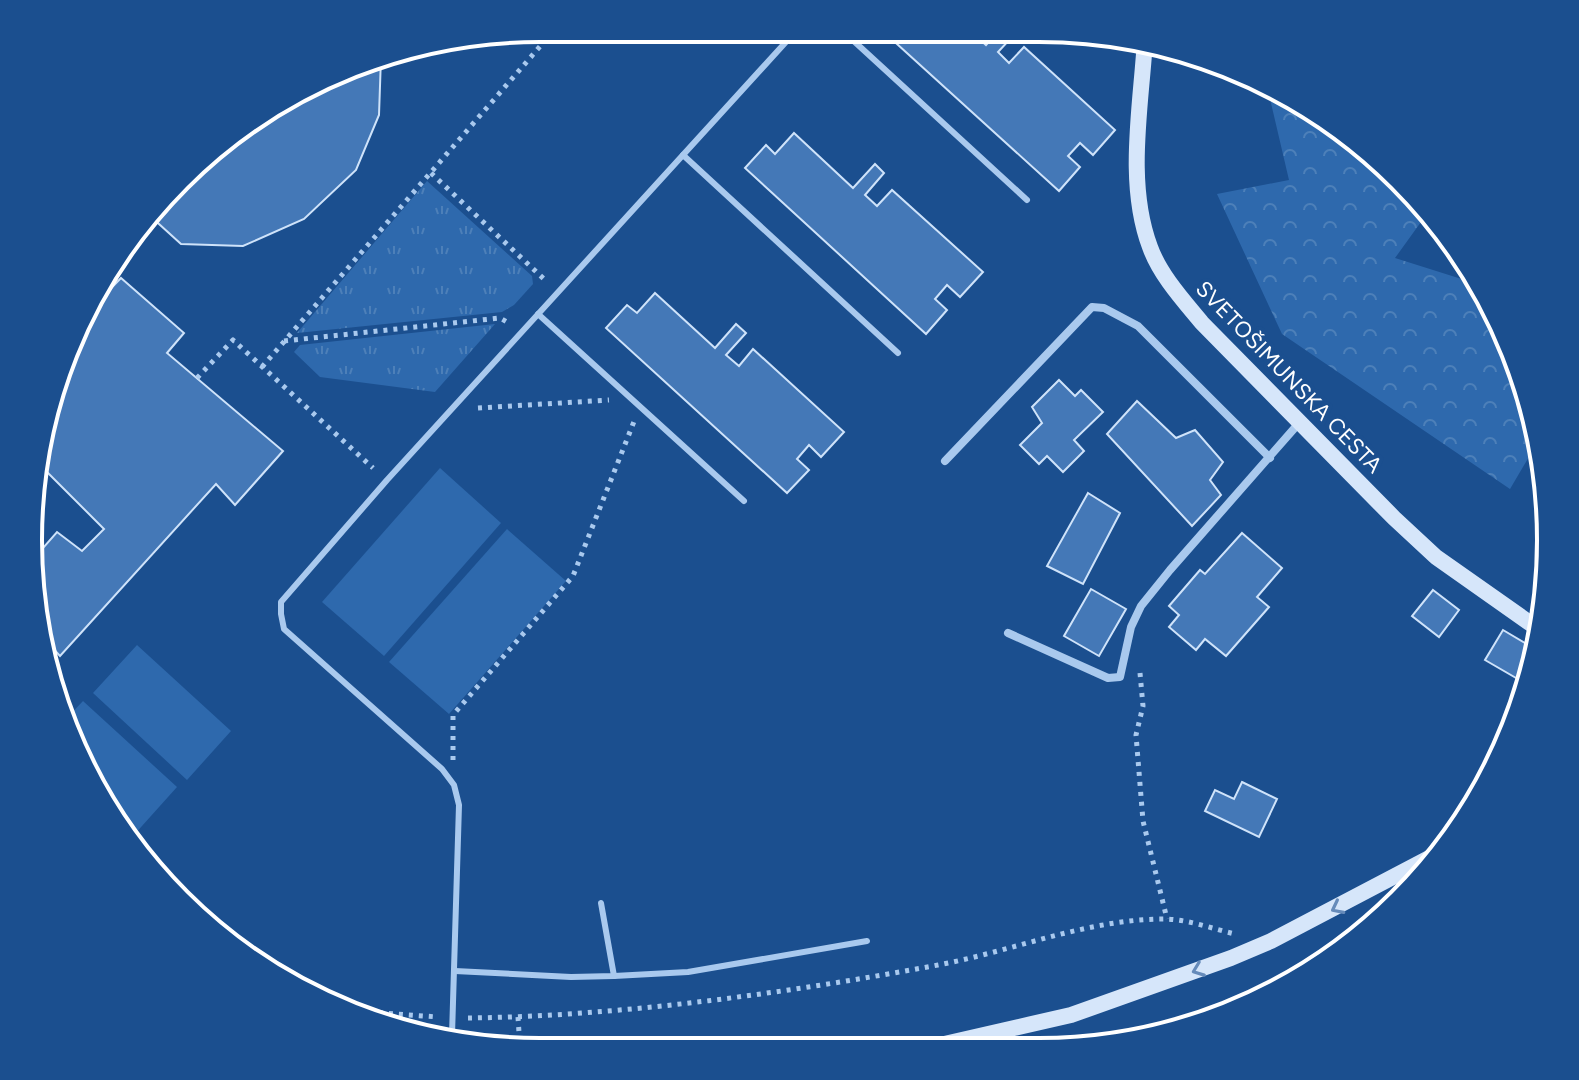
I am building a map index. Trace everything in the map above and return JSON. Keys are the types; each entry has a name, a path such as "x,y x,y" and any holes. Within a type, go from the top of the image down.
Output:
{"street":[{"name":"SVETOŠIMUNSKA CESTA","path":"1144,54 1137,175 1141,217 1151,249 1174,288 1202,323 1299,423 1436,557 1530,623"},
{"path":"945,461 1092,307 1104,308 1138,326 1270,458"},
{"path":"1008,633 1108,678 1120,677 1131,627 1141,606 1299,423"},
{"path":"971,1038 1071,1015 1165,983 1271,941 1415,865"}],"lane":[{"path":"452,1030 459,805 454,785 442,769 284,629 281,602 376,492 785,42"},
{"path":"855,42 1027,200"},
{"path":"683,155 898,353"},
{"path":"538,314 744,501"},
{"path":"601,903 614,976"},
{"path":"455,971 571,977 688,972 867,941"}],"path":[{"path":"262,367 544,42"},
{"path":"431,173 545,280"},
{"path":"284,341 500,318 507,322"},
{"path":"197,378 233,340 373,468"},
{"path":"478,408 631,399"},
{"path":"454,785 453,715 573,576 640,406"},
{"path":"1139,670 1143,706 1136,735 1143,821 1167,919"},
{"path":"401,1018 518,1017 734,998 939,965 1108,923 1167,919 1271,941"},
{"path":"518,1017 519,1037"}],"green space":[{"path":"1270,99 1342,145 1391,188 1421,222 1395,258 1463,279 1499,349 1520,411 1529,456 1510,489 1282,334 1217,194 1289,180"},
{"path":"427,181 532,276 533,284 514,305 502,312 297,333"},
{"path":"495,324 435,392 320,377 294,352 300,345"},
{"path":"440,468 501,523 384,656 322,602"},
{"path":"507,529 566,581 449,714 389,662"},
{"path":"137,645 231,731 187,780 93,693"},
{"path":"83,701 177,787 137,832 93,760 73,712"}],"building":[{"path":"895,42 983,42 986,45 989,42 1007,42 998,52 1009,63 1024,47 1115,130 1093,155 1080,143 1068,156 1080,167 1059,191"},
{"path":"381,68 379,115 356,170 304,219 243,246 181,244 157,222 212,166 263,126 291,109 320,93"},
{"path":"794,133 853,188 875,164 884,173 865,195 877,206 892,190 983,272 960,297 947,285 935,299 947,310 926,334 745,168 766,145 775,154"},
{"path":"121,278 184,333 167,353 283,451 235,505 216,484 60,656 55,651 46,605 42,549 57,532 82,551 104,529 47,472 68,380 93,320 110,289"},
{"path":"655,293 715,348 736,324 746,333 726,355 739,366 753,349 844,432 821,457 809,445 797,459 809,470 787,493 606,328 627,305 637,313"},
{"path":"1059,380 1075,396 1081,390 1103,412 1074,440 1084,451 1063,472 1047,456 1039,464 1020,445 1042,423 1032,407"},
{"path":"1137,401 1176,438 1195,430 1223,462 1210,480 1221,495 1192,526 1107,434"},
{"path":"1088,493 1120,513 1083,584 1047,566"},
{"path":"1242,533 1282,568 1257,597 1269,607 1226,656 1205,639 1196,650 1169,627 1179,615 1169,606 1200,570 1205,574"},
{"path":"1091,589 1126,609 1099,656 1064,636"},
{"path":"1433,590 1459,610 1439,637 1412,616"},
{"path":"1503,630 1526,643 1517,679 1485,660"},
{"path":"1242,782 1277,799 1259,837 1205,811 1215,790 1234,799"}]}
